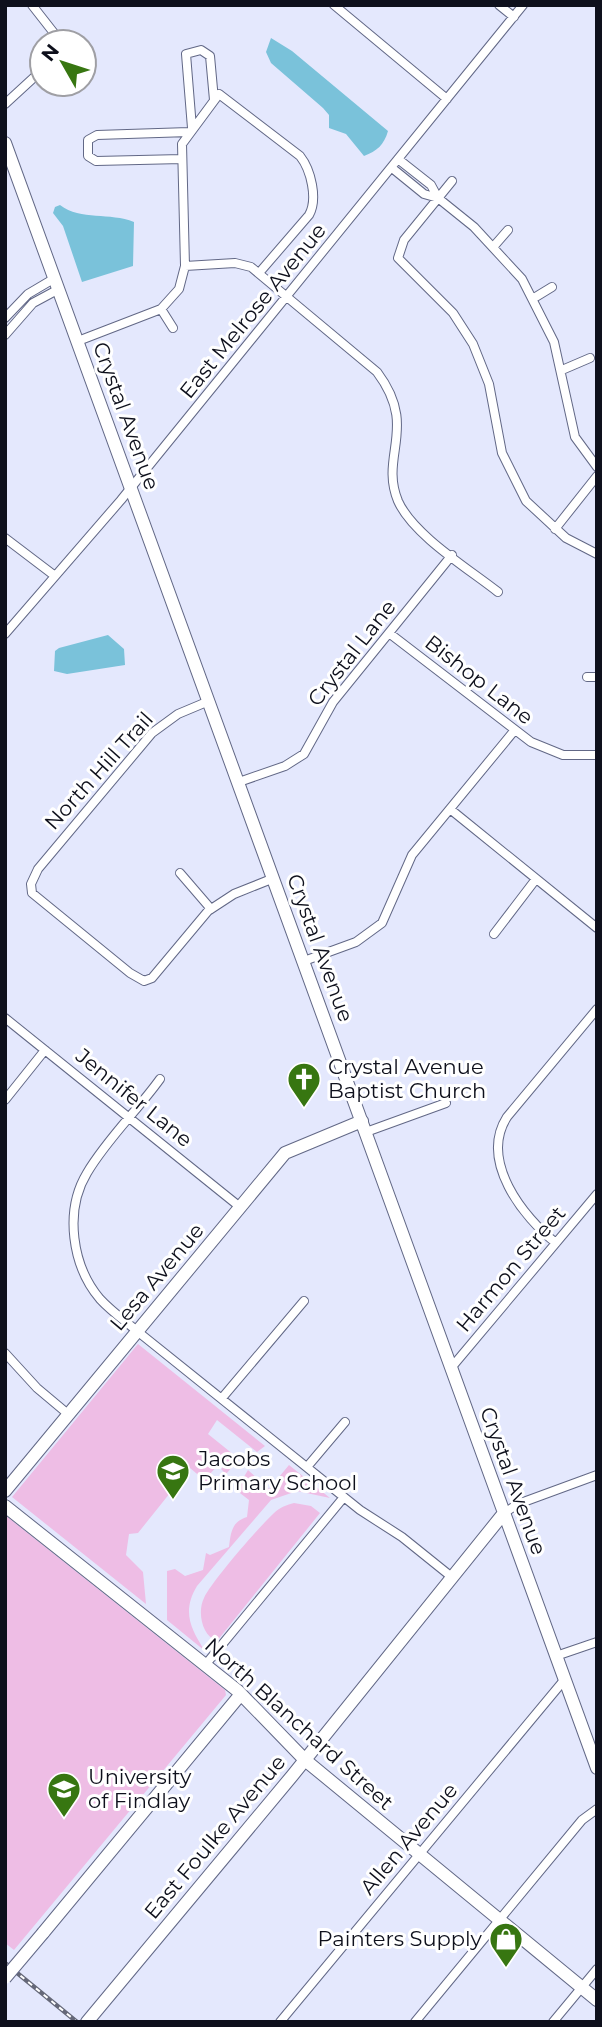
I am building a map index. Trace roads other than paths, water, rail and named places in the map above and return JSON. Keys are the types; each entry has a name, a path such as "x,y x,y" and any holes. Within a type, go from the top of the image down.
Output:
{"street":[{"path":"32,5 50,28"},
{"path":"334,5 447,99"},
{"path":"499,5 514,17"},
{"name":"East Melrose Avenue","path":"5,634 131,488 523,5"},
{"path":"190,130 186,54 201,50 209,55 217,97 300,156 306,164 313,206 309,215 259,273"},
{"path":"5,104 28,83"},
{"path":"78,341 161,309 179,289 185,266 182,144 217,97"},
{"path":"182,159 96,161 88,156 87,145 92,136 97,135 190,130"},
{"name":"Crystal Avenue","path":"5,143 597,1768"},
{"path":"398,159 431,185 438,198 494,246 534,298 554,342 575,437 597,467"},
{"path":"392,168 424,194 438,198"},
{"path":"452,181 404,240 398,258 438,297 466,330 489,384 497,437 507,468 526,501 555,529 597,554"},
{"path":"494,246 508,230"},
{"path":"185,266 235,263 259,273 366,360 387,384 399,422 393,476 399,501 410,519 498,592"},
{"path":"5,318 28,294 57,284"},
{"path":"5,335 33,303 57,284"},
{"path":"534,298 552,287"},
{"path":"161,309 173,328"},
{"path":"562,370 590,358"},
{"path":"555,529 597,476"},
{"path":"5,538 55,576"},
{"name":"Crystal Lane","path":"239,782 285,766 304,754 333,702 452,555"},
{"name":"Bishop Lane","path":"389,633 514,731 550,751 578,756 597,755"},
{"path":"587,677 597,677"},
{"name":"North Hill Trail","path":"209,701 178,714 152,733 54,848 31,884 32,893 43,904 130,973 144,981 152,978 211,909"},
{"path":"304,961 356,942 374,931 388,915 404,869 412,855 514,731"},
{"path":"450,809 597,928"},
{"path":"180,873 211,909 234,894 274,878"},
{"path":"494,934 536,879"},
{"path":"556,1243 526,1215 504,1173 498,1138 507,1117 597,1009"},
{"name":"Jennifer Lane","path":"5,1018 240,1206"},
{"path":"5,1100 45,1050"},
{"path":"160,1079 82,1181 75,1209 74,1229 79,1261 93,1289 106,1305 137,1331 344,1497 402,1537 453,1578"},
{"path":"364,1127 446,1103"},
{"name":"Lesa Avenue","path":"5,1491 289,1150 364,1127"},
{"name":"Harmon Street","path":"451,1368 597,1194"},
{"path":"222,1398 304,1301"},
{"path":"5,1353 37,1388 68,1414"},
{"path":"307,1467 345,1422"},
{"path":"504,1513 518,1504 597,1475"},
{"path":"206,1664 344,1497"},
{"name":"North Blanchard Street","path":"5,1506 206,1664 241,1694 305,1760 597,2000"},
{"name":"East Foulke Avenue","path":"87,2022 305,1760 504,1513"},
{"path":"556,1656 597,1642"},
{"name":"Allen Avenue","path":"280,2022 565,1679"},
{"path":"5,1978 241,1694"},
{"path":"415,2022 582,1820 597,1809"},
{"path":"553,2022 597,1969"}],"water":[{"path":"271,38 292,51 388,131 379,147 364,156 346,134 329,128 329,115 323,108 271,63 266,52"},
{"path":"60,205 77,213 134,222 133,266 82,282 63,226 53,213 55,207"},
{"path":"108,635 124,649 125,665 67,674 54,671 55,651 59,648"}],"waterway":[{"path":"5,1994 5,2010"}],"railway":[{"path":"5,1963 77,2022"}],"place":[{"name":"Crystal Avenue Baptist Church","path":"304,1109"},
{"name":"Jacobs Primary School","path":"173,1501"},
{"name":"University of Findlay","path":"64,1819"},
{"name":"Painters Supply","path":"506,1969"}]}
